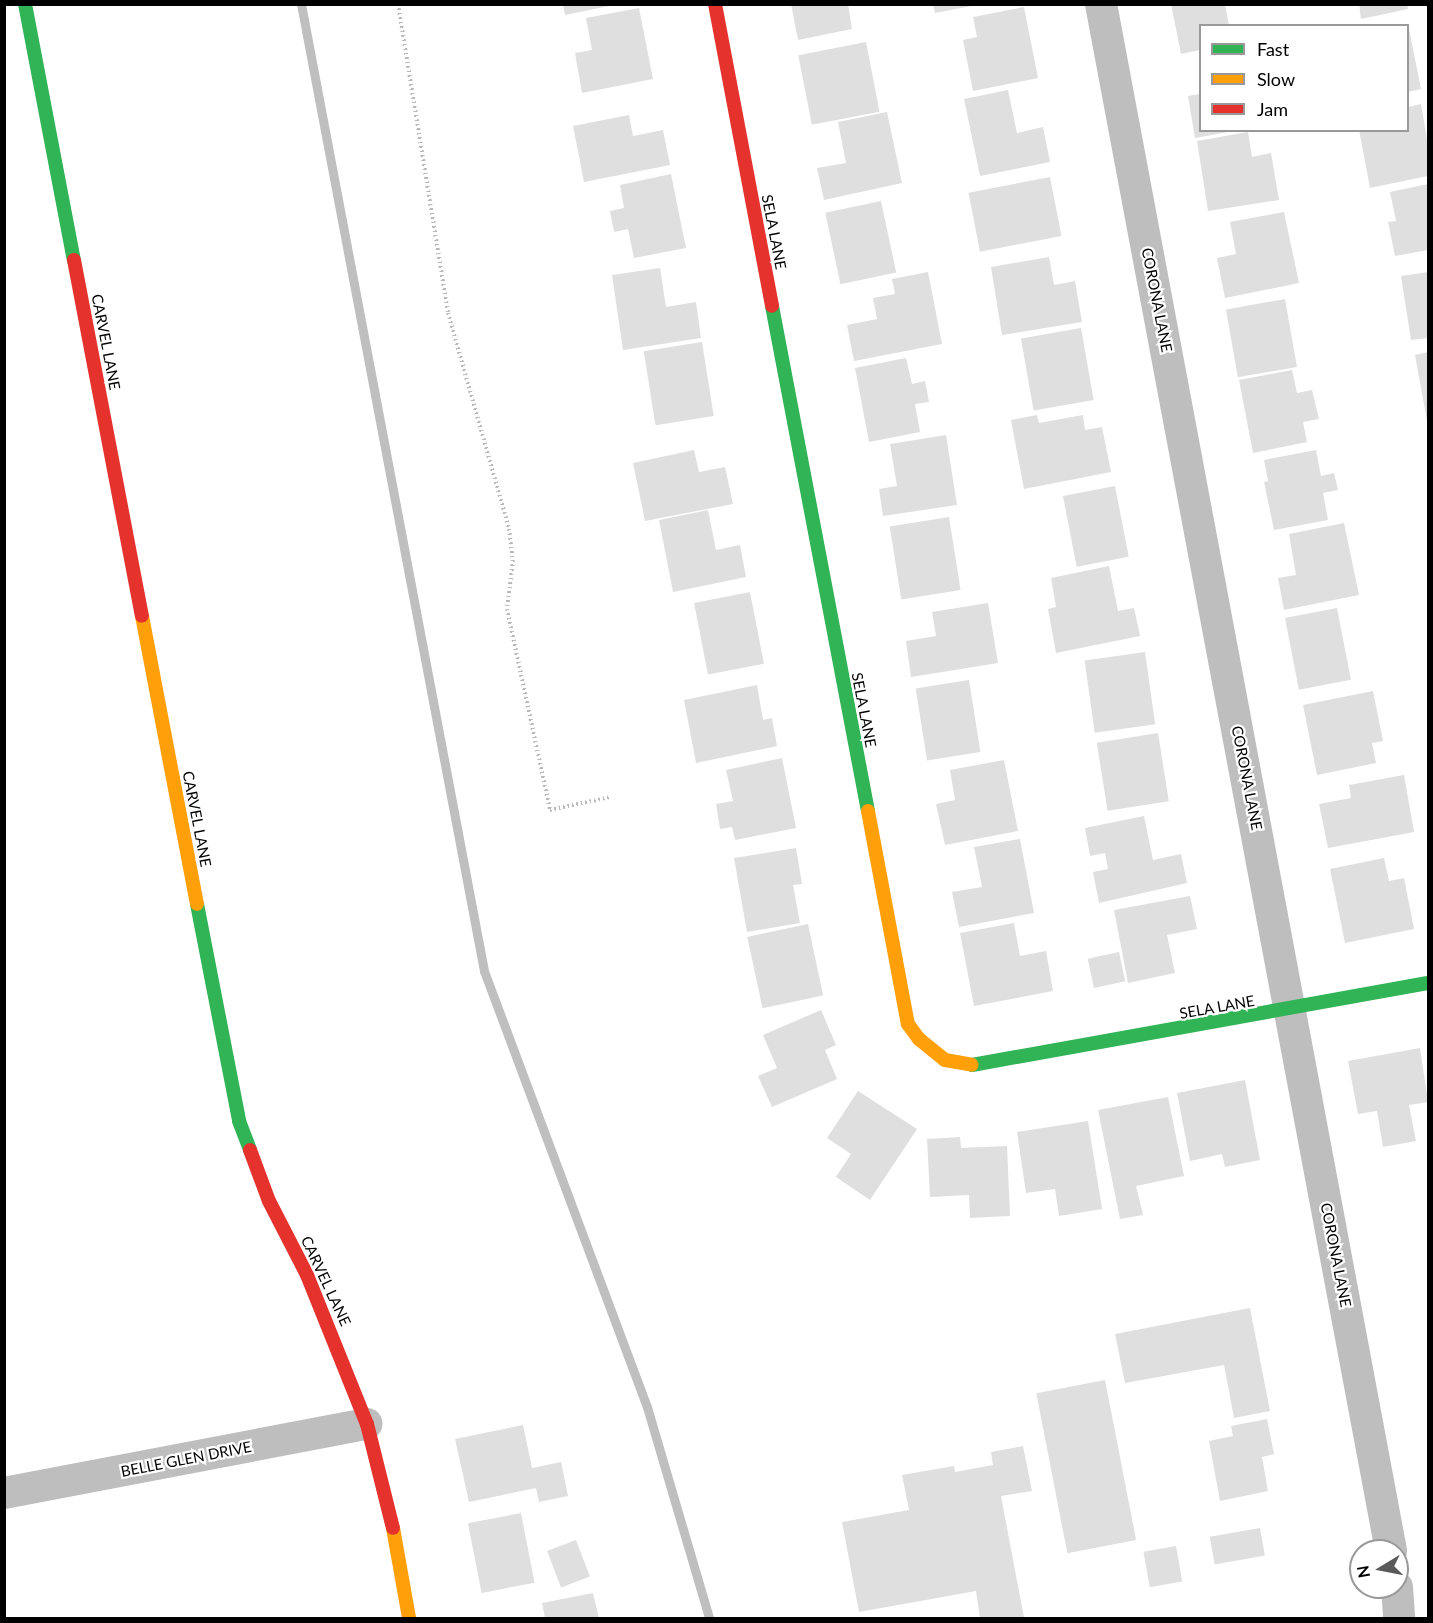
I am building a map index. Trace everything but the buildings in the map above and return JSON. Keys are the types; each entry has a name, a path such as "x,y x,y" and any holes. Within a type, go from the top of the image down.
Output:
{"street":[{"name":"CARVEL LANE","path":"25,4 239,1121 269,1201 307,1275 367,1424 392,1524 409,1618"},
{"name":"SELA LANE","path":"715,4 908,1024 918,1039 945,1060 982,1064 1291,1011 1428,983"},
{"name":"CORONA LANE","path":"1101,4 1389,1539"},
{"name":"BELLE GLEN DRIVE","path":"4,1493 367,1424"},
{"path":"1398,1599 1400,1618"}],"path":[{"path":"398,4 448,313 509,529 513,560 507,609 550,810 610,797"}],"waterway":[{"path":"301,4 484,971 647,1407 709,1618"}],"traffic: fast":[{"path":"25,4 74,260"},
{"path":"772,306 868,811"},
{"path":"197,904 239,1121 250,1150"},
{"path":"972,1065 1428,983"}],"traffic: slow":[{"path":"142,616 197,904"},
{"path":"868,811 908,1024 919,1039 945,1060 972,1065"},
{"path":"393,1528 409,1618"}],"traffic: jam":[{"path":"715,4 772,306"},
{"path":"74,260 142,616"},
{"path":"250,1150 269,1201 307,1275 367,1424 393,1528"}]}
